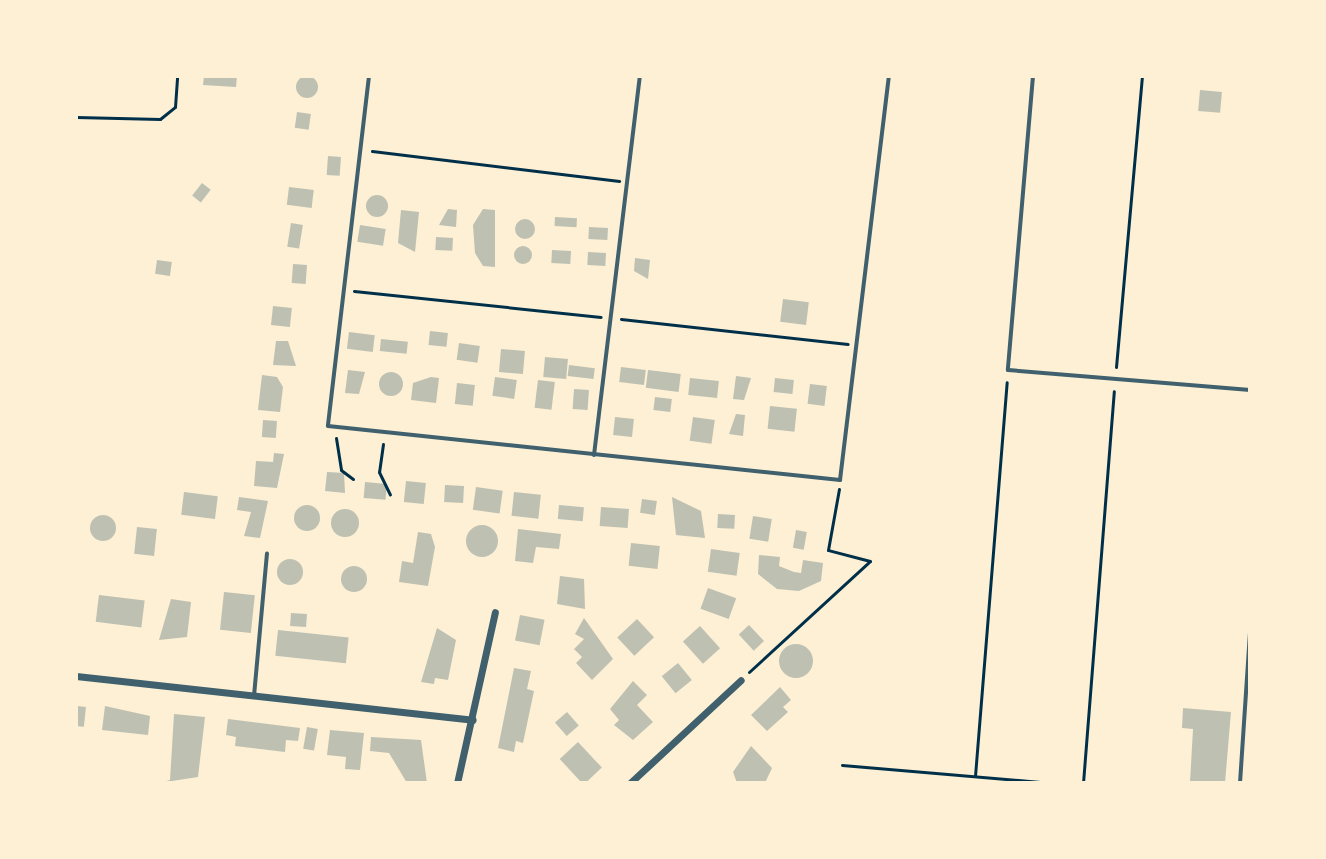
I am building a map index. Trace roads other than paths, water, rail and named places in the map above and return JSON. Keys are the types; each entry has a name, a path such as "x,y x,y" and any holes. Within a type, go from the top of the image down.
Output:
{"street":[{"path":"457,783 495,612"},
{"path":"76,676 473,720"},
{"path":"630,783 741,680"}],"lane":[{"path":"369,76 328,426 840,480 889,76"},
{"path":"594,455 640,76"},
{"path":"1033,76 1008,370 1250,390"},
{"path":"254,696 267,554"},
{"path":"1240,783 1250,631"}]}
